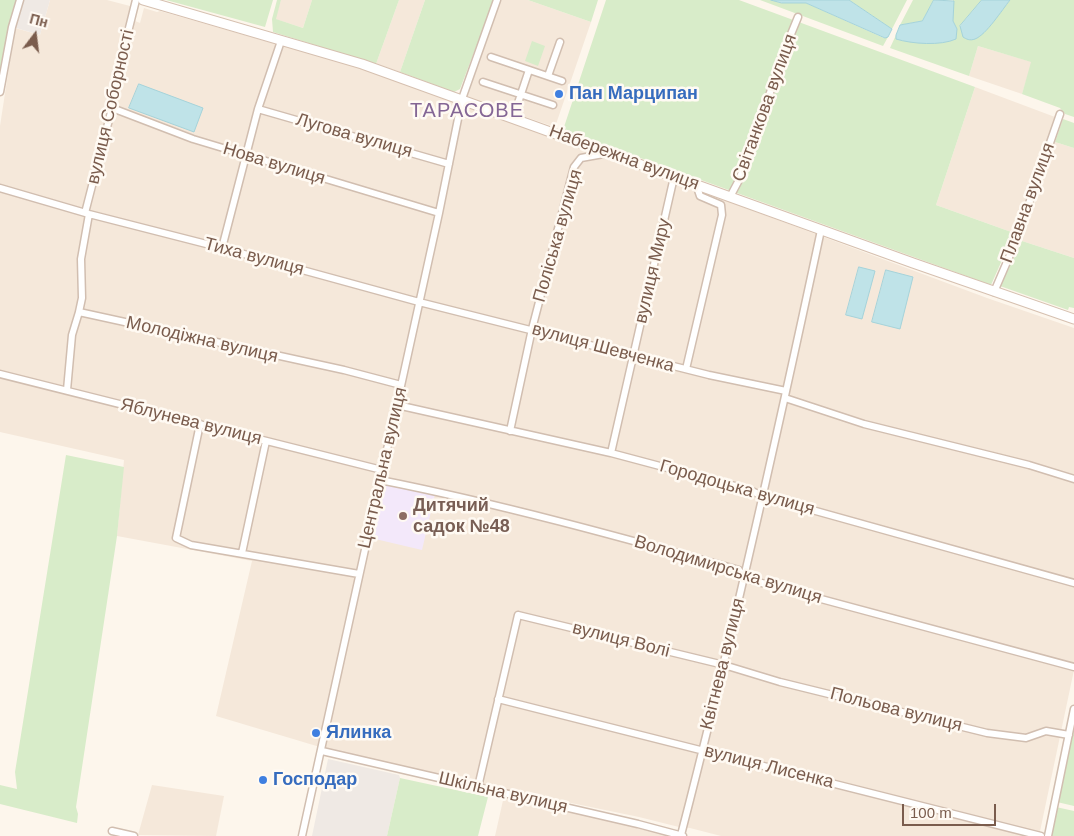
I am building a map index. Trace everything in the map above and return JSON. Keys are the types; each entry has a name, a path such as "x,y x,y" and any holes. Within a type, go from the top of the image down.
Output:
{"street":[{"path":"0,92 12,27 20,0"},
{"name":"вулиця Соборності","path":"87,214 136,0"},
{"name":"Набережна вулиця","path":"142,0 362,64 1074,320"},
{"name":"Центральна вулиця","path":"302,836 439,213 462,99 497,0"},
{"name":"Світанкова вулиця","path":"730,197 739,180 780,61 798,17"},
{"path":"222,248 258,109 281,41"},
{"path":"548,76 560,42"},
{"path":"491,57 562,81"},
{"path":"514,118 529,70"},
{"path":"483,82 553,105"},
{"name":"Нова вулиця","path":"112,108 193,139 439,213"},
{"name":"Лугова вулиця","path":"258,109 449,164"},
{"name":"Плавна вулиця","path":"994,292 1016,241 1060,114"},
{"name":"Поліська вулиця","path":"510,431 532,329 574,167 582,158 610,153"},
{"name":"вулиця Миру","path":"611,453 674,177"},
{"path":"686,369 722,215 721,205 700,196 696,184"},
{"name":"Тиха вулиця","path":"0,188 87,214 222,248 419,302"},
{"path":"67,390 72,335 82,298 81,259 87,214"},
{"name":"Квітнева вулиця","path":"683,835 786,394 821,230"},
{"name":"вулиця Шевченка","path":"419,302 786,394 864,424 1074,478"},
{"name":"Молодіжна вулиця","path":"79,312 344,370 401,385"},
{"name":"Яблунева вулиця","path":"0,374 382,470"},
{"name":"Городоцька вулиця","path":"397,405 611,453 750,490 762,496 1074,584"},
{"path":"200,424 176,538 191,545 359,574"},
{"path":"242,553 266,441"},
{"name":"Володимирська вулиця","path":"380,480 482,502 635,541 739,570 743,578 1074,667"},
{"name":"вулиця Волі","path":"498,699 518,615 724,665"},
{"name":"Польова вулиця","path":"724,665 780,682 987,733 1026,738 1046,731 1069,735"},
{"path":"478,787 498,699"},
{"name":"вулиця Лисенка","path":"498,699 1041,836"},
{"path":"1048,836 1074,708"},
{"name":"Шкільна вулиця","path":"322,751 683,835"},
{"path":"112,831 134,836"}],"shaded area":[{"path":"23,0 50,0 40,35 16,28"},
{"path":"50,0 107,0 130,6 135,21 140,23 144,8 157,12 160,11 360,68 459,101 987,298 1074,328 1074,670 1039,836 721,836 330,750 216,716 252,561 117,536 124,460 0,432 0,126 15,28 40,35"},
{"path":"281,0 312,0 303,28 275,19"},
{"path":"399,0 425,0 400,72 376,64"},
{"path":"500,0 528,0 591,22 555,127 467,97"},
{"path":"978,46 1032,62 1022,94 969,76"},
{"path":"975,87 1055,117 1014,233 936,205"},
{"path":"1055,142 1074,148 1074,258 1022,241"},
{"name":"Дитячий садок №48","path":"384,485 435,494 422,550 371,538"},
{"path":"328,759 399,775 400,778 387,836 312,836"},
{"path":"152,785 224,796 216,836 138,835"},
{"path":"504,796 670,836 495,836"}],"green space":[{"path":"0,0 17,0 0,80"},
{"path":"166,0 273,0 265,27"},
{"path":"277,0 281,0 276,19 303,28 312,0 399,0 376,64 273,32 272,19"},
{"path":"425,0 494,0 460,89 454,92 400,72"},
{"path":"528,0 598,0 591,22"},
{"path":"606,0 739,0 975,87 936,205 1014,233 991,285 563,130"},
{"path":"760,0 782,3 806,3 884,38 888,37 883,46"},
{"path":"849,0 907,0 892,29"},
{"path":"913,0 934,0 922,21 900,25"},
{"path":"953,0 982,0 960,26 983,33 1010,0 1074,0 1074,117 1065,114 1060,108 1022,94 1031,62 978,46 969,76 890,48 896,35 896,39 957,29 953,21"},
{"path":"532,41 545,46 538,66 525,61"},
{"path":"1063,119 1074,123 1074,148 1055,142"},
{"path":"1022,241 1074,258 1074,308 1069,307 1068,310 1000,286"},
{"path":"66,455 124,467 117,536 76,807 78,814 77,823 0,804 0,785 17,789 15,772"},
{"path":"1074,721 1074,806 1057,802"},
{"path":"400,778 488,797 478,836 387,836"},
{"path":"1056,807 1074,811 1074,836 1050,836"}],"water":[{"path":"771,0 849,0 892,29 888,37 885,38 806,3 782,3"},
{"path":"934,0 954,1 953,21 957,29 956,39 943,43 926,44 896,39 900,25 922,21"},
{"path":"982,0 1010,0 984,33 975,39 967,39 963,37 960,26"},
{"path":"139,84 203,108 194,132 129,108"},
{"path":"859,267 875,271 862,319 846,315"},
{"path":"886,270 913,277 900,329 872,322"}],"place":[{"name":"Пан Марципан","path":"559,94"},
{"name":"Дитячий садок №48","path":"403,516"},
{"name":"Ялинка","path":"316,733"},
{"name":"Господар","path":"263,780"}],"district":[{"name":"ТАРАСОВЕ","path":"467,111"}]}
